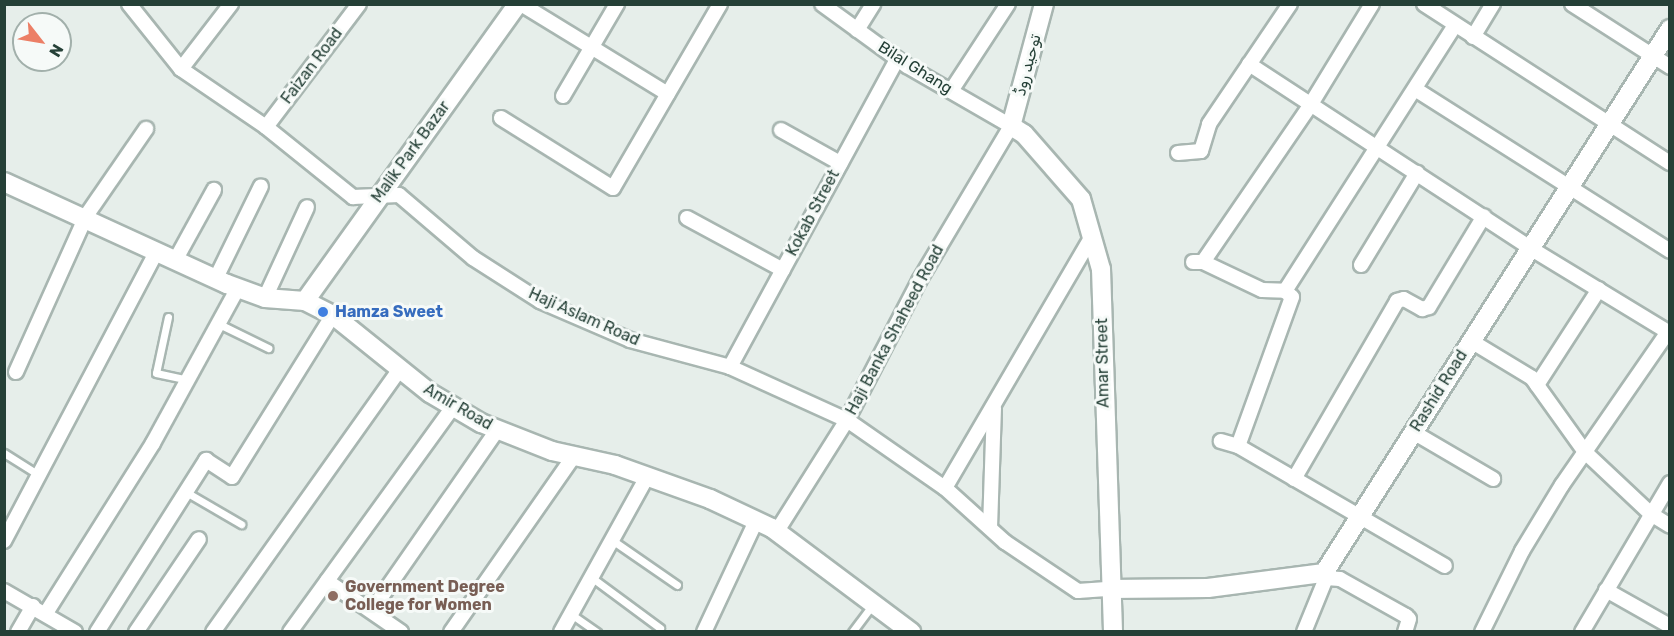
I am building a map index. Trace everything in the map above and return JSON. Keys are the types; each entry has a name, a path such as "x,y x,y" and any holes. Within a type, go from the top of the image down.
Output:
{"main road":[{"name":"Malik Park Bazar","path":"305,301 519,4"},
{"name":"توحید روڈ","path":"1011,126 1044,4"},
{"name":"Rashid Road","path":"1325,576 1360,516 1670,29"},
{"name":"Amar Street","path":"1011,126 1024,134 1081,199 1101,269 1113,632"},
{"name":"Amir Road","path":"4,182 86,216 238,288 265,298 305,301 333,315 400,369 453,407 497,430 710,499 777,531 911,632"},
{"path":"1110,589 1208,588 1325,576"}],"street":[{"name":"Haji Aslam Road","path":"129,4 182,69 266,127 353,198 399,195 472,258 540,301 630,340 730,368 847,420 945,488 990,528 1078,591 1110,589"},
{"path":"182,69 231,4"},
{"name":"Faizan Road","path":"266,127 358,4"},
{"path":"519,4 668,94"},
{"path":"563,96 617,4"},
{"path":"501,118 613,188 720,4"},
{"name":"Bilal Ghang","path":"822,4 897,59 1011,126"},
{"path":"857,30 873,4"},
{"path":"951,91 1008,4"},
{"path":"1178,153 1201,152 1209,124 1290,4"},
{"path":"1285,291 1263,291 1198,262 1311,104 1372,4"},
{"path":"1424,4 1608,126 1670,162"},
{"path":"1473,37 1493,4"},
{"path":"1577,6 1670,67"},
{"path":"1285,291 1455,25"},
{"name":"Kokab Street","path":"730,368 897,59"},
{"path":"1249,64 1530,248 1669,332 1585,452 1522,551 1482,632"},
{"path":"1415,89 1568,189 1670,251"},
{"name":"Haji Banka Shaheed Road","path":"777,531 847,420 919,281 1011,126"},
{"path":"16,372 86,216 146,129"},
{"path":"781,130 840,164"},
{"path":"1361,265 1418,173"},
{"path":"216,278 261,186"},
{"path":"176,260 214,190"},
{"path":"265,298 307,207"},
{"path":"1294,478 1397,301 1404,298 1422,309 1429,307 1484,216"},
{"path":"687,218 783,270"},
{"path":"945,488 1092,236"},
{"path":"4,542 157,250"},
{"path":"18,632 40,609 153,443 238,288"},
{"path":"1537,385 1599,289"},
{"path":"1238,446 1292,302 1285,291"},
{"path":"97,632 206,460 232,477 333,315"},
{"path":"1471,341 1537,385 1585,452 1651,514 1670,526"},
{"path":"213,632 400,369"},
{"path":"990,528 994,404"},
{"path":"290,632 453,407"},
{"path":"372,610 497,430"},
{"path":"1413,432 1493,479"},
{"path":"1221,441 1238,446 1445,566"},
{"path":"451,632 574,456"},
{"path":"561,632 647,477"},
{"path":"1582,632 1670,483"},
{"path":"704,632 756,521"},
{"path":"136,632 200,539"},
{"path":"1304,632 1325,576 1340,579 1406,616 1409,619 1405,632"},
{"path":"327,581 401,632"},
{"path":"1606,590 1670,626"},
{"path":"4,591 40,609 75,632"}],"lane":[{"path":"168,317 156,373 188,380"},
{"path":"219,324 268,348"},
{"path":"4,453 39,475"},
{"path":"185,491 241,524"},
{"path":"612,540 677,585"},
{"path":"591,577 660,628"},
{"path":"852,632 874,602"},
{"path":"571,614 597,632"}],"place":[{"name":"Hamza Sweet","path":"323,312"},
{"name":"Government Degree College for Women","path":"333,596"}]}
